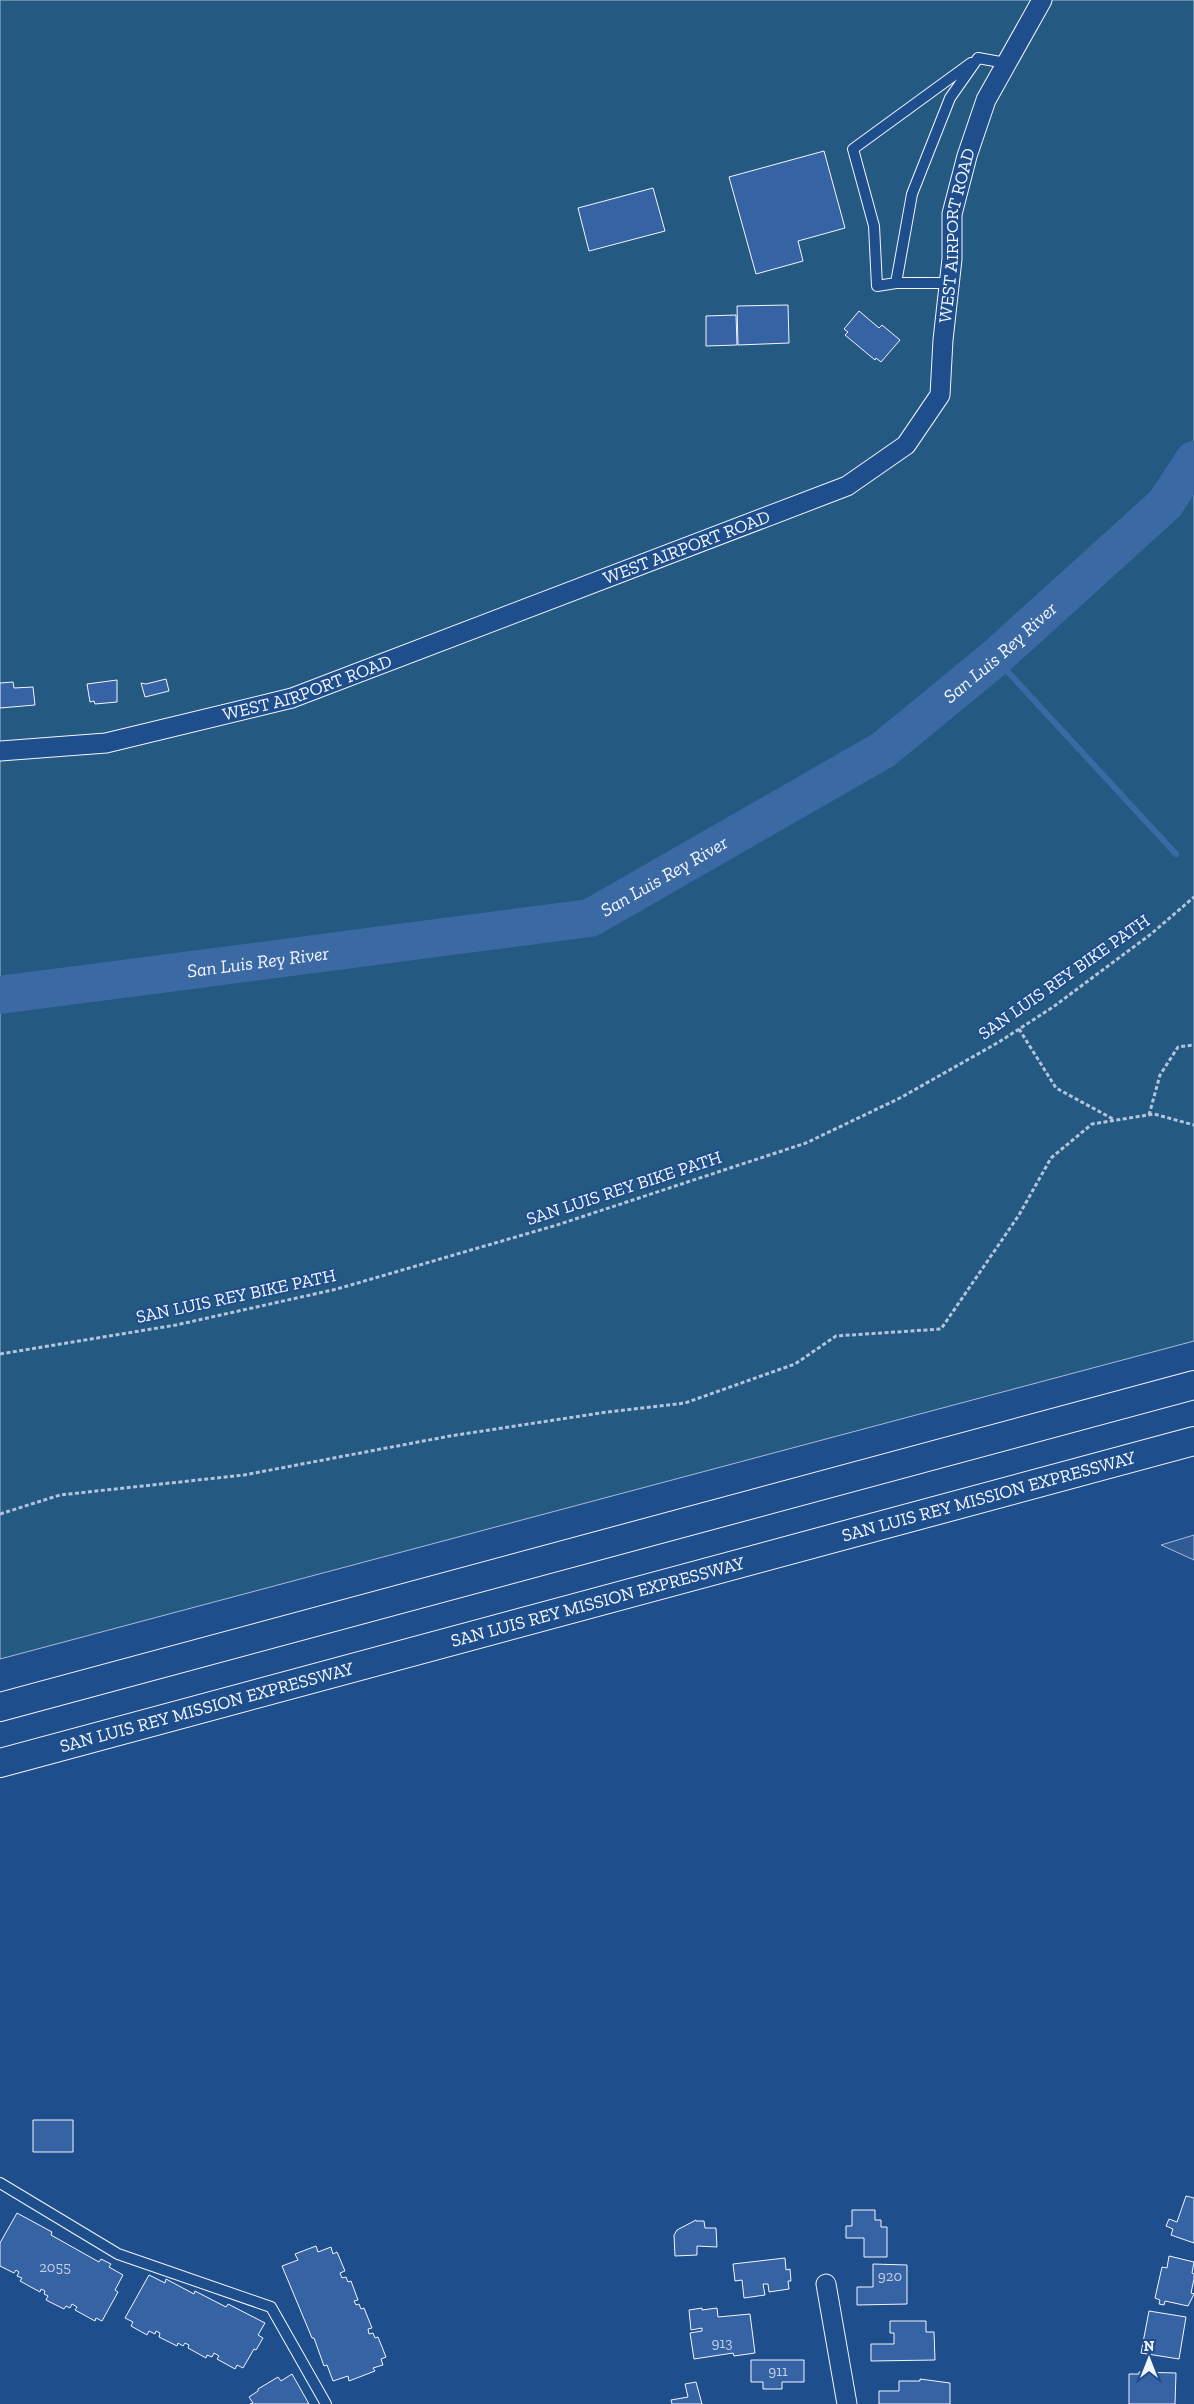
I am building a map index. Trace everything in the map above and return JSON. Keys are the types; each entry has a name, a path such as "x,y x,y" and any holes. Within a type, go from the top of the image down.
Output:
{"highway":[{"path":"0,1707 1194,1385"},
{"name":"SAN LUIS REY MISSION EXPRESSWAY","path":"0,1763 1194,1441"}],"street":[{"name":"WEST AIRPORT ROAD","path":"0,751 106,743 292,698 846,486 906,445 940,395 954,206 986,100 1042,0"},
{"path":"826,2284 846,2404"}],"lane":[{"path":"949,283 877,286 874,226 853,149 978,58 1006,63"},
{"path":"896,284 912,194 950,98 978,58"},
{"path":"0,2182 118,2254 272,2307 326,2404"}],"path":[{"name":"SAN LUIS REY BIKE PATH","path":"0,1354 176,1325 337,1289 557,1225 806,1143 900,1098 1019,1029 1151,934 1194,897"},
{"path":"1019,1029 1056,1088 1114,1120"},
{"path":"1149,1115 1160,1075 1178,1047 1194,1045"},
{"path":"0,1514 60,1495 244,1475 450,1436 607,1412 685,1403 795,1364 836,1336 941,1329 1019,1215 1051,1158 1092,1124 1154,1114 1194,1125"}],"shaded area":[{"path":"0,0 1194,0 1194,1341 0,1659"},
{"path":"1194,1535 1194,1560 1161,1545"}],"building":[{"path":"824,151 845,228 798,241 803,261 756,274 729,177"},
{"path":"653,188 665,231 589,251 578,208"},
{"path":"788,305 789,343 738,345 737,306"},
{"path":"859,311 879,328 882,325 900,340 881,362 876,358 875,360 845,335 848,332 844,329"},
{"path":"736,315 737,345 706,346 706,316"},
{"path":"166,679 169,691 145,697 141,683 146,684"},
{"path":"117,680 117,702 95,704 94,701 90,702 87,684"},
{"path":"13,682 14,688 33,687 35,705 0,708 0,683"},
{"path":"33,2120 73,2120 73,2152 33,2152"},
{"path":"1186,2196 1194,2198 1194,2243 1171,2235 1173,2229 1166,2226 1169,2219 1177,2222"},
{"path":"852,2210 875,2210 875,2220 881,2220 881,2227 887,2227 887,2257 864,2257 864,2238 846,2238 846,2226 852,2226"},
{"path":"17,2213 52,2232 51,2235 99,2262 101,2259 111,2264 109,2267 123,2275 115,2290 118,2292 102,2321 96,2318 95,2321 75,2310 77,2307 72,2304 70,2308 66,2306 64,2309 46,2300 48,2296 44,2294 45,2291 41,2289 40,2292 20,2281 22,2278 17,2276 19,2272 16,2270 14,2273 0,2266 0,2243"},
{"path":"696,2220 704,2221 705,2228 716,2228 717,2247 697,2246 697,2255 675,2256 674,2235 677,2230"},
{"path":"316,2246 318,2252 331,2247 333,2254 337,2252 345,2271 340,2273 342,2278 346,2277 348,2282 351,2281 358,2300 354,2301 356,2305 359,2304 361,2309 364,2308 372,2328 368,2329 369,2334 373,2333 375,2338 378,2337 386,2357 381,2359 383,2365 373,2368 375,2371 349,2381 348,2376 333,2381 327,2365 324,2366 314,2338 312,2338 282,2266 298,2260 295,2254"},
{"path":"1169,2256 1194,2262 1192,2273 1194,2274 1194,2279 1191,2293 1194,2294 1188,2306 1165,2301 1164,2305 1159,2304 1160,2300 1155,2298 1162,2267 1167,2268"},
{"path":"785,2258 786,2270 790,2269 791,2281 788,2281 789,2289 769,2292 768,2284 763,2284 765,2295 744,2298 742,2280 735,2281 733,2264"},
{"path":"873,2264 907,2265 907,2304 857,2305 857,2287 873,2287"},
{"path":"149,2275 165,2283 166,2279 194,2294 195,2291 226,2307 228,2304 265,2323 258,2335 263,2338 243,2368 237,2365 235,2369 217,2359 219,2356 214,2353 212,2357 207,2355 206,2358 188,2348 189,2345 185,2343 183,2346 178,2343 177,2346 159,2337 160,2333 156,2331 155,2334 149,2331 147,2335 131,2326 133,2322 125,2318"},
{"path":"702,2308 702,2310 717,2308 718,2317 750,2314 755,2353 734,2356 733,2353 694,2359 690,2333 702,2331 702,2328 691,2330 689,2310"},
{"path":"1149,2311 1186,2317 1179,2359 1141,2353"},
{"path":"890,2321 926,2321 926,2332 934,2332 935,2360 871,2361 871,2344 894,2344 894,2333 890,2333"},
{"path":"751,2360 804,2360 804,2382 782,2382 782,2389 763,2389 763,2382 751,2382"},
{"path":"1139,2372 1176,2373 1175,2404 1129,2404 1129,2374 1139,2374"},
{"path":"292,2374 309,2404 250,2404 253,2403 249,2397 258,2389 278,2377 281,2381"},
{"path":"920,2379 950,2383 950,2404 879,2404 879,2391 899,2391 899,2381 920,2381"},
{"path":"696,2382 702,2404 672,2404 671,2400 688,2397 685,2384"}],"waterway":[{"name":"San Luis Rey River","path":"0,995 590,918 883,750 995,658 1165,504 1194,460"},
{"path":"995,658 1176,854"}]}
